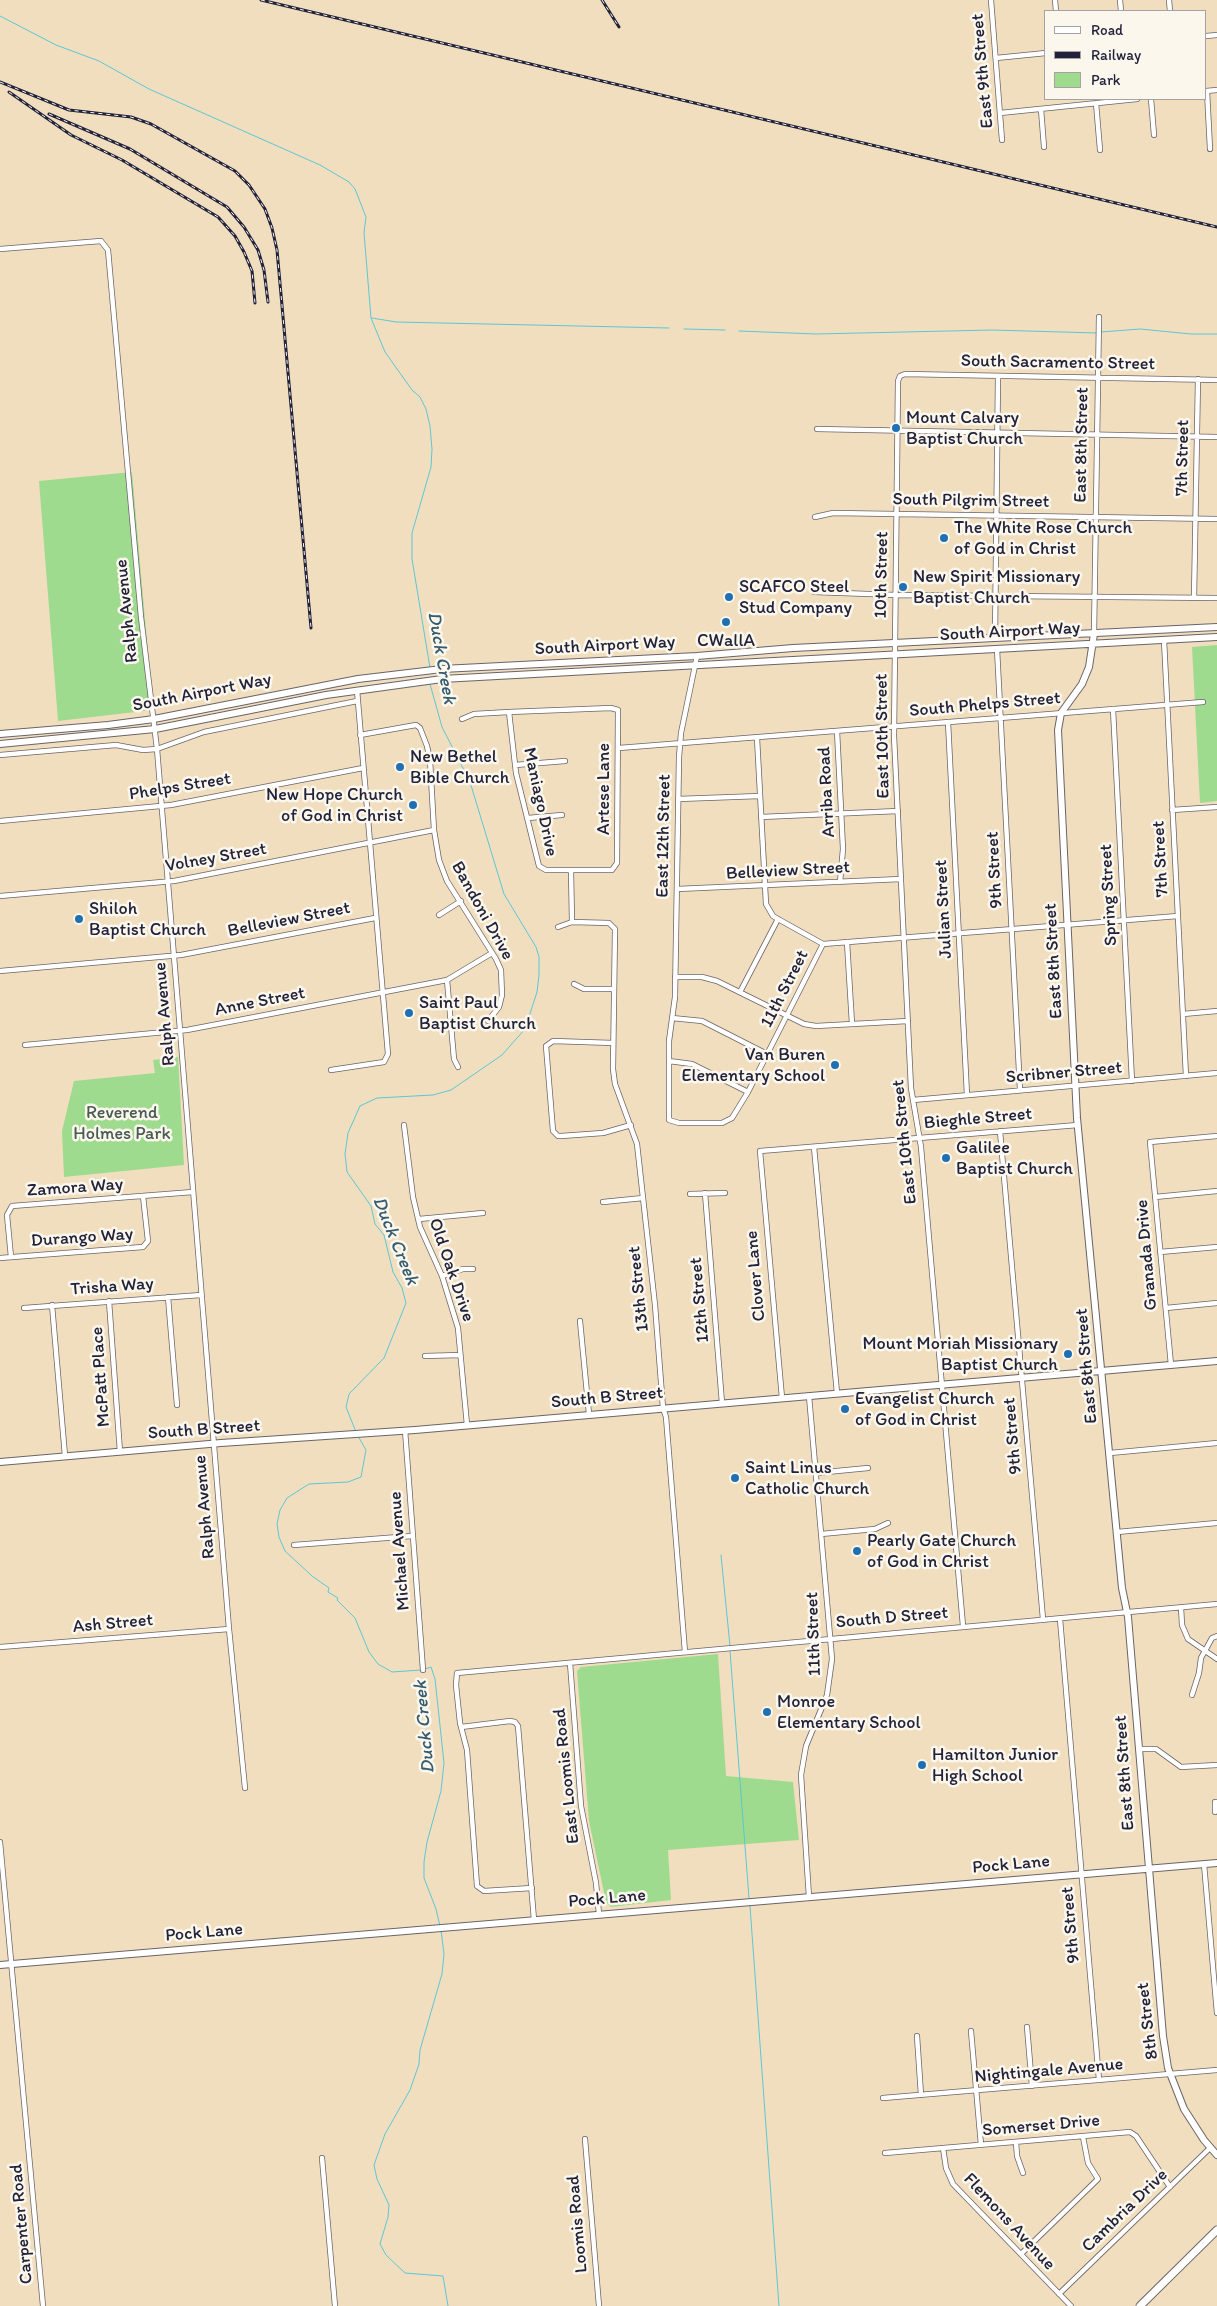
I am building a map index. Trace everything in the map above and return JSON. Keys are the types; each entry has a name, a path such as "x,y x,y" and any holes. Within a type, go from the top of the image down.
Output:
{"main road":[{"path":"1140,2306 1217,2230"}],"street":[{"name":"East 9th Street","path":"991,0 1002,140"},
{"path":"996,58 1044,53"},
{"path":"1000,113 1120,100"},
{"path":"1151,100 1154,135"},
{"path":"1207,100 1210,148"},
{"path":"1096,103 1100,150"},
{"path":"1041,109 1044,147"},
{"name":"Ralph Avenue","path":"0,249 101,241 107,248 109,260 141,617 154,719 162,806 229,1629 245,1788"},
{"name":"East 8th Street","path":"1099,316 1094,634 1091,660 1085,677 1061,712 1058,730 1078,1125 1117,1532 1127,1612 1148,1870"},
{"name":"South Sacramento Street","path":"900,376 905,374 1217,380"},
{"name":"10th Street","path":"896,654 898,381 900,376"},
{"path":"995,638 998,376"},
{"name":"7th Street","path":"1194,598 1198,379"},
{"path":"817,429 1217,437"},
{"name":"South Pilgrim Street","path":"815,517 833,513 1217,519"},
{"path":"814,592 995,597 1217,598"},
{"name":"South Airport Way","path":"0,734 108,726 154,719 358,679 438,670 896,643 1217,628"},
{"name":"South Airport Way","path":"0,744 155,729 357,690 422,681 1093,642 1217,637"},
{"name":"7th Street","path":"1164,640 1186,1076"},
{"name":"9th Street","path":"997,649 1020,1090"},
{"name":"East 10th Street","path":"896,654 894,726 912,1100 919,1139 963,1626"},
{"name":"East 12th Street","path":"672,1018 675,977 680,745 697,656"},
{"path":"331,1070 384,1062 386,1059 357,690"},
{"path":"0,754 116,745 143,750 157,750 204,732 357,700"},
{"name":"South Phelps Street","path":"620,748 680,745 1061,712 1203,702"},
{"name":"Artese Lane","path":"510,712 611,708 618,710 620,748 618,863 612,870 571,872"},
{"name":"Spring Street","path":"1113,709 1132,1081"},
{"path":"462,719 474,714 510,712"},
{"name":"Maniago Drive","path":"510,712 515,765 540,868 571,872"},
{"name":"Julian Street","path":"948,722 967,1095"},
{"name":"Bandoni Drive","path":"360,735 416,725 420,728 427,746 436,849 443,872 492,953 500,970 502,995 499,1007 488,1021"},
{"name":"Arriba Road","path":"837,731 843,849 840,882"},
{"path":"740,992 778,920 768,908 764,886 757,738"},
{"path":"515,765 565,761"},
{"name":"Phelps Street","path":"0,821 162,806 363,768"},
{"path":"678,798 760,796"},
{"path":"1172,810 1217,807"},
{"path":"761,817 898,811"},
{"path":"528,818 562,815"},
{"name":"Volney Street","path":"0,896 168,882 434,830"},
{"path":"558,927 572,922 571,872"},
{"name":"Belleview Street","path":"677,888 901,879"},
{"path":"440,915 461,901"},
{"path":"824,944 959,935 1178,916"},
{"name":"Belleview Street","path":"0,971 174,956 375,918"},
{"name":"11th Street","path":"669,1061 669,1120 679,1123 725,1122 735,1114 824,944 778,920"},
{"name":"13th Street","path":"572,922 609,924 614,926 613,1043 615,1084 637,1144 663,1408 666,1417 685,1652"},
{"path":"847,942 852,1024"},
{"name":"Anne Street","path":"25,1045 180,1031 447,980 492,953"},
{"path":"675,977 711,978 787,1016 812,1026 908,1021"},
{"path":"447,980 454,1059 458,1067"},
{"path":"574,984 584,989 614,989"},
{"path":"1183,1014 1217,1011"},
{"path":"748,1092 692,1064 669,1061 672,1018 702,1021 767,1054"},
{"path":"613,1043 553,1042 546,1046 553,1131 554,1134 561,1136 603,1133 631,1125"},
{"name":"Scribner Street","path":"912,1100 1217,1074"},
{"name":"Old Oak Drive","path":"404,1125 413,1197 424,1239 442,1276 458,1328 467,1425"},
{"name":"Bieghle Street","path":"760,1151 1078,1125"},
{"name":"9th Street","path":"1000,1131 1043,1619"},
{"name":"Granada Drive","path":"1171,1365 1150,1142 1217,1136"},
{"path":"814,1147 837,1393"},
{"name":"Clover Lane","path":"760,1151 782,1398"},
{"name":"Zamora Way","path":"11,1257 7,1215 12,1206 193,1192"},
{"path":"1155,1197 1217,1192"},
{"name":"12th Street","path":"705,1193 722,1404"},
{"path":"690,1194 725,1193"},
{"name":"Durango Way","path":"0,1258 143,1247 148,1237 143,1196"},
{"path":"603,1202 643,1198"},
{"path":"419,1219 483,1213"},
{"path":"1160,1252 1217,1247"},
{"path":"442,1276 463,1269 473,1269"},
{"name":"Trisha Way","path":"24,1308 201,1295"},
{"path":"168,1297 177,1405"},
{"name":"McPatt Place","path":"109,1301 120,1452"},
{"path":"1166,1308 1217,1303"},
{"path":"52,1305 65,1456"},
{"path":"580,1321 589,1414"},
{"path":"425,1356 460,1355"},
{"name":"South B Street","path":"0,1462 722,1404 1217,1361"},
{"name":"11th Street","path":"809,1396 831,1637 829,1686 806,1746 801,1775 809,1897"},
{"name":"Michael Avenue","path":"405,1430 423,1670"},
{"path":"1110,1453 1217,1443"},
{"path":"816,1473 868,1468"},
{"path":"821,1534 875,1530 888,1523"},
{"path":"1117,1532 1217,1523"},
{"path":"294,1545 412,1536"},
{"name":"South D Street","path":"461,1727 456,1685 457,1673 831,1637 1217,1604"},
{"path":"1181,1607 1182,1625 1187,1638 1217,1659"},
{"name":"9th Street","path":"1060,1618 1099,2080"},
{"name":"Ash Street","path":"0,1648 229,1629"},
{"path":"1192,1695 1204,1651 1212,1638 1217,1636"},
{"name":"East Loomis Road","path":"570,1663 581,1806 596,1883 599,1914"},
{"path":"532,1888 484,1891 477,1886 467,1750 461,1727 510,1721 515,1722 518,1726 532,1888 534,1920"},
{"path":"1139,1749 1156,1749 1181,1767 1217,1765"},
{"path":"1215,1812 1215,1802 1217,1802"},
{"name":"Carpenter Road","path":"0,1842 43,2306"},
{"name":"Pock Lane","path":"0,1965 1217,1863"},
{"path":"1204,1864 1217,2013"},
{"name":"8th Street","path":"1148,1870 1163,2036 1171,2074 1184,2109 1217,2156"},
{"path":"1027,2027 1032,2086"},
{"path":"971,2031 981,2145"},
{"path":"917,2036 921,2095"},
{"name":"Nightingale Avenue","path":"882,2098 1217,2070"},
{"name":"Somerset Drive","path":"885,2153 1132,2133 1170,2187"},
{"path":"1021,2254 1098,2179 1088,2163 1083,2137"},
{"name":"Loomis Road","path":"585,2139 599,2306"},
{"path":"1016,2142 1016,2156 1023,2173"},
{"name":"Flemons Avenue","path":"943,2148 946,2168 953,2184 1071,2306"},
{"name":"Cambria Drive","path":"1059,2294 1210,2148"},
{"path":"322,2158 335,2306"}],"green space":[{"path":"132,472 153,710 58,721 39,481"},
{"path":"1217,645 1217,801 1200,803 1192,647"},
{"name":"Reverend Holmes Park","path":"178,1057 184,1165 64,1177 62,1131 74,1081 155,1073 153,1060"},
{"path":"718,1654 726,1776 793,1782 799,1840 668,1850 671,1900 611,1907 606,1902 589,1821 577,1671 581,1667"}],"waterway":[{"path":"0,16 56,45 99,61 149,89 320,165 349,182 355,189 366,217 364,233 371,318 385,352 412,390 420,397 426,409 430,426 431,467 412,533 412,559 430,668"},
{"path":"372,318 396,322 669,328"},
{"path":"684,329 725,330"},
{"path":"1101,332 1140,329 1191,334 1217,334"},
{"path":"739,331 816,334 992,330 1097,333"},
{"name":"Duck Creek","path":"356,1432 346,1407 349,1394 384,1358 406,1303 402,1288 393,1272 384,1235 375,1224 371,1206 347,1172 345,1154 348,1133 360,1106 377,1098 433,1095 451,1090 502,1055 525,1029 537,992 539,975 539,957 536,947 504,894 470,782 442,727 430,684"},
{"name":"Duck Creek","path":"358,1436 366,1450 361,1477 348,1482 309,1484 287,1498 280,1510 277,1524 279,1537 285,1551 312,1576 329,1588 328,1592 338,1598 337,1600 355,1618 369,1652 378,1664 392,1672 421,1670"},
{"path":"721,1555 730,1646"},
{"path":"730,1651 749,1898"},
{"name":"Duck Creek","path":"425,1669 431,1667 435,1679 444,1763 441,1791 427,1842 424,1862 424,1878 436,1909 440,1926"},
{"path":"750,1906 779,2306"},
{"name":"Duck Creek","path":"441,1930 444,1954 442,1974 420,2050 419,2064 410,2090 385,2134 374,2165 377,2179 389,2205 388,2217 380,2244 386,2255 405,2273 443,2276 448,2306"}],"railway":[{"path":"261,0 1217,227"},
{"path":"602,0 619,27"},
{"path":"0,82 69,110 131,117 151,124 235,171 249,185 265,209 277,250 311,628"},
{"path":"9,92 71,135 122,160 218,217 235,236 244,252 252,271 255,303"},
{"path":"49,114 130,149 227,207 244,227 258,250 264,270 268,302"}],"place":[{"name":"Mount Calvary Baptist Church","path":"896,428"},
{"name":"The White Rose Church of God in Christ","path":"944,538"},
{"name":"New Spirit Missionary Baptist Church","path":"903,587"},
{"name":"SCAFCO Steel Stud Company","path":"729,597"},
{"name":"CWallA","path":"726,622"},
{"name":"New Bethel Bible Church","path":"400,767"},
{"name":"New Hope Church of God in Christ","path":"413,805"},
{"name":"Shiloh Baptist Church","path":"79,919"},
{"name":"Saint Paul Baptist Church","path":"409,1013"},
{"name":"Van Buren Elementary School","path":"835,1065"},
{"name":"Galilee Baptist Church","path":"946,1158"},
{"name":"Mount Moriah Missionary Baptist Church","path":"1068,1354"},
{"name":"Evangelist Church of God in Christ","path":"845,1409"},
{"name":"Saint Linus Catholic Church","path":"735,1478"},
{"name":"Pearly Gate Church of God in Christ","path":"857,1551"},
{"name":"Monroe Elementary School","path":"767,1712"},
{"name":"Hamilton Junior High School","path":"922,1765"}]}
